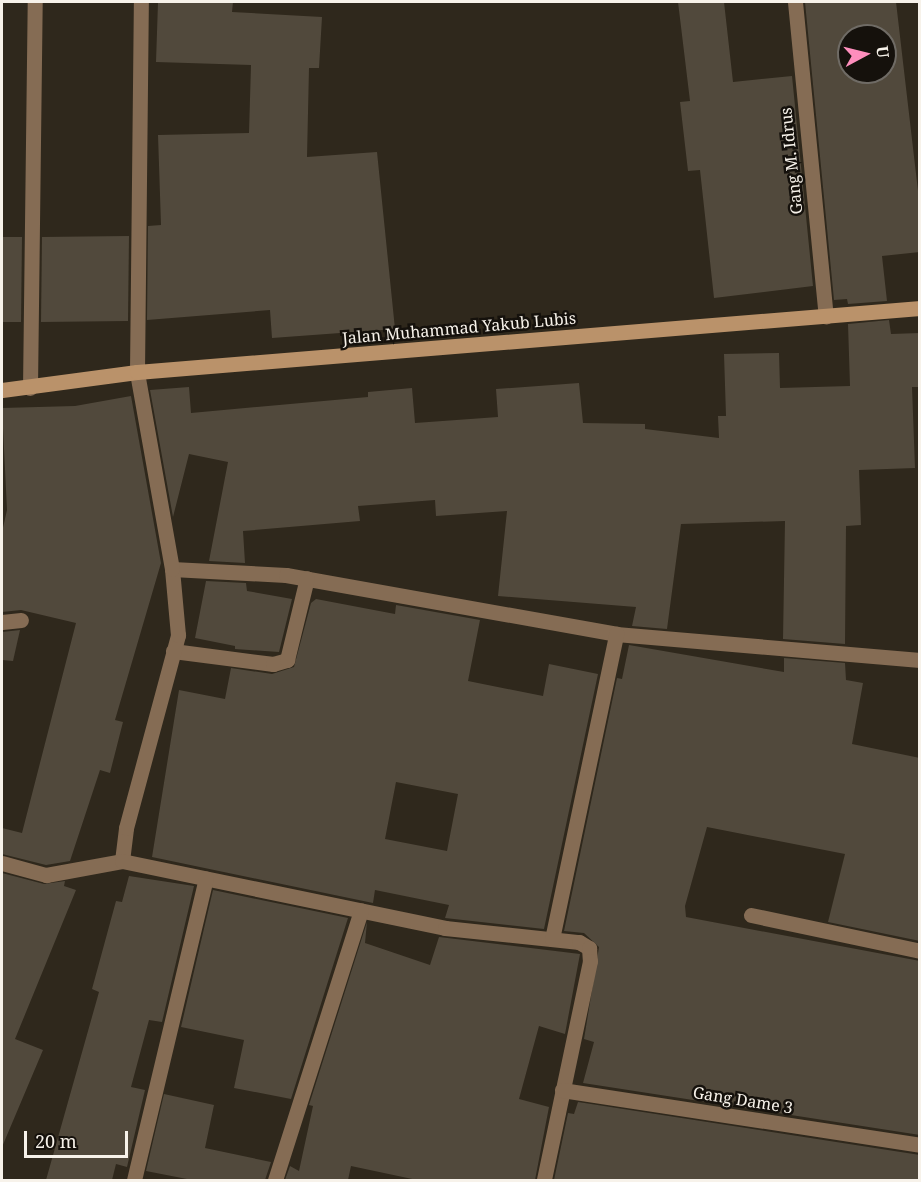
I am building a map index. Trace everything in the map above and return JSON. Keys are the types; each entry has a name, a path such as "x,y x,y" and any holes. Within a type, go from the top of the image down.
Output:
{"main road":[{"name":"Jalan Muhammad Yakub Lubis","path":"2,390 136,372 920,308"}],"street":[{"path":"30,388 35,2"},
{"path":"122,861 126,828 178,635 172,569 136,372 141,2"},
{"name":"Gang M. Idrus","path":"795,2 826,316"},
{"path":"172,569 307,578 616,634 920,660"},
{"path":"173,651 273,664 287,660 307,578"},
{"path":"2,622 21,620"},
{"path":"552,939 616,634"},
{"path":"2,863 46,875 122,861 446,928 579,942 590,948 544,1180"},
{"path":"134,1180 206,878"},
{"path":"275,1180 361,910"},
{"path":"751,915 920,951"},
{"name":"Gang Dame 3","path":"562,1090 920,1145"}],"building":[{"path":"158,2 233,2 232,12 322,17 319,68 309,68 307,157 377,152 395,329 272,338 270,310 147,320 148,226 161,225 158,135 249,133 251,65 156,62"},
{"path":"678,2 724,2 733,82 792,76 813,286 714,298 700,170 688,171 680,102 690,101"},
{"path":"805,2 896,2 920,208 920,252 882,256 887,301 848,304 847,299 834,300"},
{"path":"129,236 128,321 41,322 42,237"},
{"path":"2,237 22,237 21,322 2,322"},
{"path":"889,320 891,334 920,333 920,387 912,387 915,468 859,470 861,525 846,526 845,644 783,639 785,521 681,524 667,629 632,626 636,607 498,596 507,511 436,516 435,500 358,506 360,521 243,531 245,563 209,561 228,462 189,454 173,517 150,390 189,387 191,413 368,397 368,392 412,388 415,423 498,417 496,389 579,383 583,423 645,424 645,429 719,438 718,416 726,416 724,354 779,353 780,388 850,386 848,324"},
{"path":"131,396 161,563 115,720 123,722 110,773 100,770 70,861 46,865 2,854 2,828 22,833 76,623 21,610 2,612 2,532 7,510 2,408 75,406"},
{"path":"206,581 246,583 247,591 292,599 279,652 235,649 235,646 195,638"},
{"path":"316,599 395,614 396,605 480,620 468,681 543,696 549,664 598,674 544,929 445,918 449,905 375,890 373,903 152,857 179,690 225,699 231,668 272,674 294,667 311,603","holes":["396,782 458,794 447,851 385,839"]},
{"path":"20,630 13,661 2,660 2,632"},
{"path":"629,645 784,672 784,658 845,663 846,680 863,683 852,744 920,758 920,941 828,922 845,854 707,827 685,906 686,917 920,961 920,1135 583,1083 594,1042 584,1039 599,947 584,933 564,931 617,678 622,679"},
{"path":"2,873 44,884 65,881 64,886 76,890 15,1039 43,1050 2,1147"},
{"path":"129,876 194,886 162,1022 149,1020 131,1087 145,1090 127,1167 116,1164 112,1180 46,1180 99,992 92,989 116,901 122,902"},
{"path":"213,890 348,918 291,1099 234,1088 244,1040 181,1027"},
{"path":"367,922 365,943 430,965 439,937 580,954 565,1034 539,1026 519,1099 549,1107 535,1180 417,1180 351,1166 348,1180 285,1180 290,1166 299,1171 313,1106 309,1105"},
{"path":"164,1094 214,1105 205,1148 271,1162 265,1180 192,1180 146,1171"},
{"path":"578,1102 920,1155 920,1180 554,1180 568,1113 574,1114"}]}
